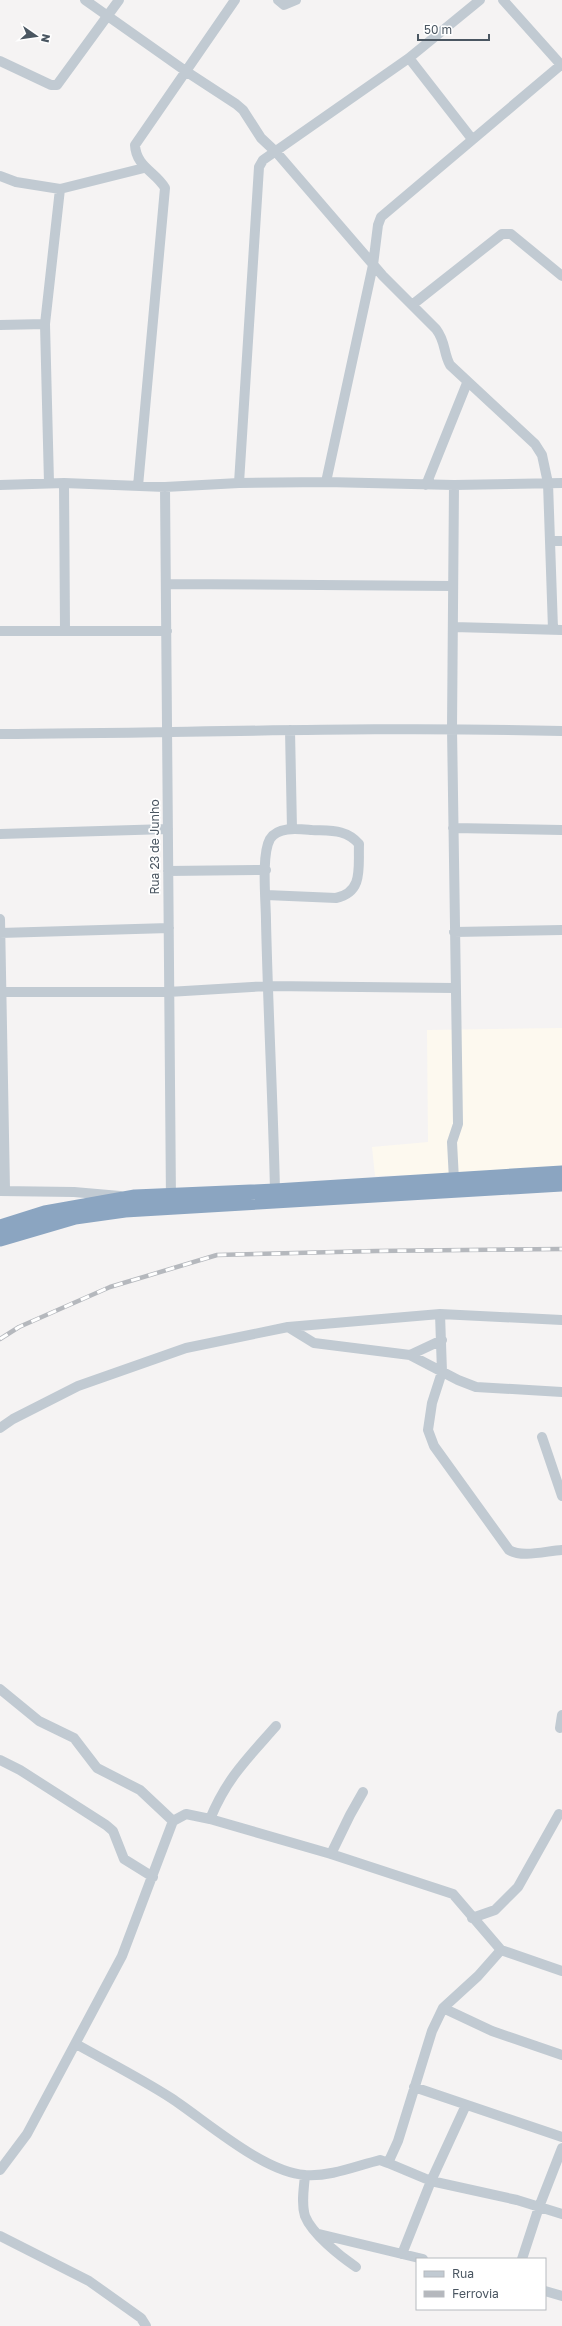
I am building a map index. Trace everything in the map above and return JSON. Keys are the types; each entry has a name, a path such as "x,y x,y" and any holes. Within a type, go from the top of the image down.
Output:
{"highway":[{"path":"0,1239 75,1217 171,1202 275,1191 562,1172"},
{"path":"0,1227 45,1213 135,1198 171,1202 562,1184"}],"street":[{"path":"84,0 243,110 261,138 277,153 373,265 443,338 446,358 450,365 467,383 535,444 542,455 548,483 550,541 558,630 453,627"},
{"path":"0,61 51,85 56,85 118,0"},
{"path":"138,486 165,188 161,181 144,168 136,152 135,145 187,72 235,0"},
{"path":"278,0 284,5 296,0"},
{"path":"239,483 257,227 258,174 263,160 277,153 409,58 480,0"},
{"path":"326,482 373,265 378,225 381,217 472,139 562,65 503,0"},
{"path":"409,58 472,139"},
{"path":"0,176 16,182 60,188 144,168"},
{"path":"49,483 45,324 60,188"},
{"path":"412,305 502,234 506,233 511,234 562,276"},
{"path":"0,325 45,324"},
{"path":"426,485 467,383"},
{"path":"0,485 64,483 165,487 239,483 326,482 426,485 562,483"},
{"path":"64,483 65,631"},
{"path":"454,485 452,728 454,988 458,1124 452,1142 454,1180"},
{"name":"Rua 23 de Junho","path":"165,487 168,733 168,992 171,1202"},
{"path":"550,541 562,541"},
{"path":"166,584 453,586"},
{"path":"0,631 167,631"},
{"path":"0,734 168,733 452,728 562,731"},
{"path":"290,730 292,829"},
{"path":"453,828 562,830"},
{"path":"0,834 168,829"},
{"path":"266,895 336,898 347,896 354,889 358,878 359,844 352,836 342,832 292,829 281,831 270,838 266,852 266,895 268,986 275,1191"},
{"path":"168,871 266,870"},
{"path":"0,920 2,992 3,1191 95,1193 135,1198"},
{"path":"0,933 169,928"},
{"path":"454,932 562,930"},
{"path":"2,992 168,992 268,986 454,988"},
{"path":"0,1428 26,1413 93,1381 186,1348 288,1327 440,1314 562,1320"},
{"path":"440,1314 442,1372 428,1423 434,1446 509,1550 514,1553 562,1550"},
{"path":"288,1327 314,1343 410,1355 442,1372 476,1387 562,1392"},
{"path":"410,1355 442,1340"},
{"path":"542,1437 562,1496"},
{"path":"0,1689 39,1721 74,1738 98,1768 140,1790 173,1821"},
{"path":"560,1728 562,1714"},
{"path":"210,1819 220,1795 235,1772 276,1726"},
{"path":"0,1760 20,1770 106,1825 112,1831 124,1859 153,1877"},
{"path":"331,1854 350,1814 363,1792"},
{"path":"0,2170 27,2134 122,1956 173,1821 186,1814 210,1819 331,1854 452,1894 501,1950 562,1971"},
{"path":"472,1918 495,1910 518,1887 559,1814"},
{"path":"388,2163 398,2141 432,2031 444,2008 478,1976 501,1950"},
{"path":"444,2008 492,2031 562,2056"},
{"path":"76,2044 124,2069 177,2102 244,2149 273,2166 305,2175 322,2174 380,2160 431,2181 502,2196 562,2214"},
{"path":"414,2087 562,2137"},
{"path":"402,2254 431,2181 466,2105"},
{"path":"522,2258 538,2207 562,2148"},
{"path":"305,2175 303,2201 306,2217 326,2245 356,2267"},
{"path":"319,2234 418,2258"},
{"path":"0,2236 89,2281 141,2318 146,2326"},
{"path":"546,2291 562,2296"}],"shaded area":[{"path":"562,1028 562,1171 375,1176 372,1147 428,1142 427,1030"}],"railway":[{"path":"0,1339 19,1327 110,1287 217,1255 376,1251 562,1249"}]}
